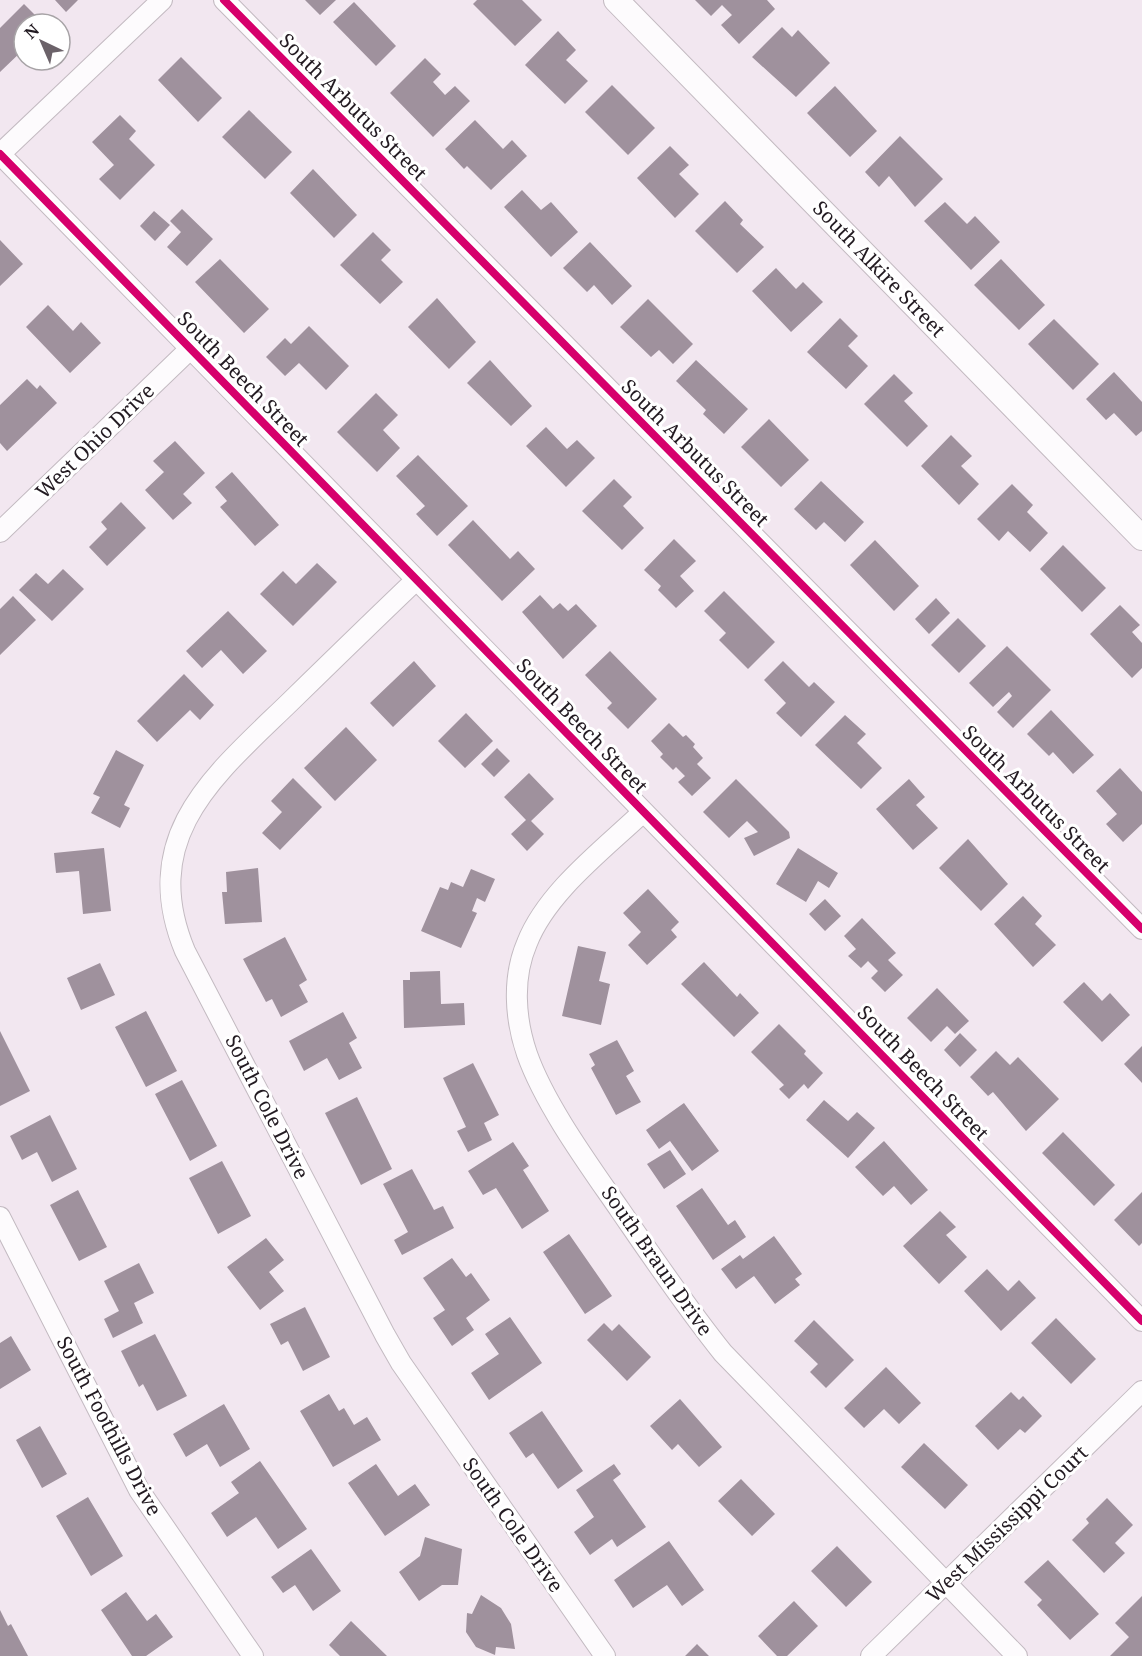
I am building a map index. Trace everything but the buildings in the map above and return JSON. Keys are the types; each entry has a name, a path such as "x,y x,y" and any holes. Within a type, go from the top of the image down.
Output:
{"street":[{"path":"0,154 162,0"},
{"name":"South Arbutus Street","path":"224,0 1142,929"},
{"name":"South Alkire Street","path":"616,0 1142,537"},
{"name":"South Beech Street","path":"0,154 1142,1321"},
{"name":"West Ohio Drive","path":"0,532 190,349"},
{"name":"South Cole Drive","path":"416,580 225,765 195,801 181,830 175,851 171,872 173,916 185,951 401,1364 605,1656"},
{"name":"South Braun Drive","path":"643,812 549,903 531,933 520,964 517,986 519,1020 528,1055 589,1165 707,1333 738,1370 1017,1656"},
{"name":"South Foothills Drive","path":"0,1217 139,1490 253,1656"},
{"name":"West Mississippi Court","path":"871,1656 1142,1391"}],"cycle path":[{"path":"224,0 1142,929"},
{"path":"0,154 1142,1321"}]}
